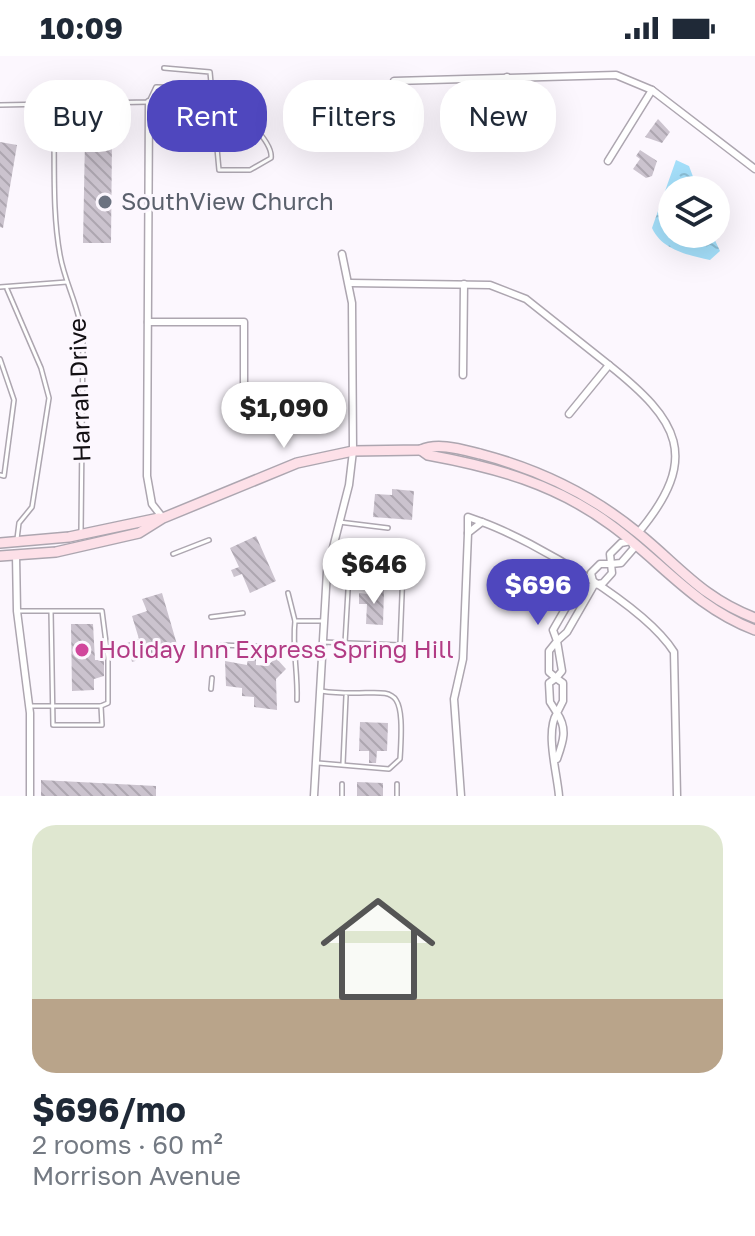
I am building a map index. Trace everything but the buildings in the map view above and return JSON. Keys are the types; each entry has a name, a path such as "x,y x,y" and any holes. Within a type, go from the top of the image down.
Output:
{"street":[{"path":"422,80 616,75 652,90 755,169"},
{"path":"608,161 652,90"},
{"path":"149,152 147,485 152,504 163,518"},
{"path":"314,796 327,571 353,451 350,283 342,254"},
{"path":"350,283 490,285 526,299 658,408 673,443 674,473 670,488 635,537 634,548 621,563 600,564 591,573 594,585 567,632 549,651 549,672 563,683 563,701 550,724 557,759 559,796"},
{"path":"463,375 464,284"},
{"path":"148,322 244,322 244,407"},
{"path":"569,414 609,365"},
{"path":"0,556 98,544 139,533 163,518 297,463 353,451 421,450 428,446 460,449 519,466 581,494 709,597 755,618"},
{"path":"461,796 454,699 463,659 468,517 521,536 637,614 666,639 674,652 677,796"},
{"path":"0,543 81,535 163,518"},
{"path":"468,533 482,522"},
{"path":"557,759 564,739 564,722 550,702 549,683 562,671 553,630 575,592 603,583 612,573 610,554 621,543 635,537"},
{"path":"635,537 712,611 755,630"},
{"path":"17,543 17,611 29,706 30,796"}],"lane":[{"path":"164,68 206,69 212,80"},
{"path":"214,92 233,104 270,148 271,158 263,166 250,170 219,170 214,92"},
{"path":"0,105 24,105"},
{"name":"Harrah Drive","path":"53,152 54,216 67,282 75,298 83,339 81,535"},
{"path":"0,287 7,289 67,282"},
{"path":"7,289 41,368 49,398 32,507 19,523 17,543"},
{"path":"0,359 14,400 4,476 0,475"},
{"path":"370,450 370,463"},
{"path":"339,522 388,528"},
{"path":"173,554 209,540"},
{"path":"322,642 400,645 403,570 364,567 349,573 327,571"},
{"path":"345,643 349,573"},
{"path":"288,593 295,621 292,648 298,668 297,700"},
{"path":"17,611 102,611 108,658 108,703 101,706 29,706"},
{"path":"51,611 53,725 102,725 101,706"},
{"path":"211,617 243,613"},
{"path":"295,621 323,621"},
{"path":"222,645 292,648"},
{"path":"211,689 212,678"},
{"path":"318,763 389,769 400,759 403,714 398,701 388,693 321,691"},
{"path":"343,764 346,694"},
{"path":"342,784 342,796"},
{"path":"397,784 397,796"}],"water":[{"path":"676,160 689,166 693,176 670,176"},
{"path":"658,211 658,237 652,228"},
{"path":"674,248 719,248 720,251 710,260"}],"place":[{"name":"SouthView Church","path":"105,202"},
{"name":"Holiday Inn Express Spring Hill","path":"82,650"}]}
